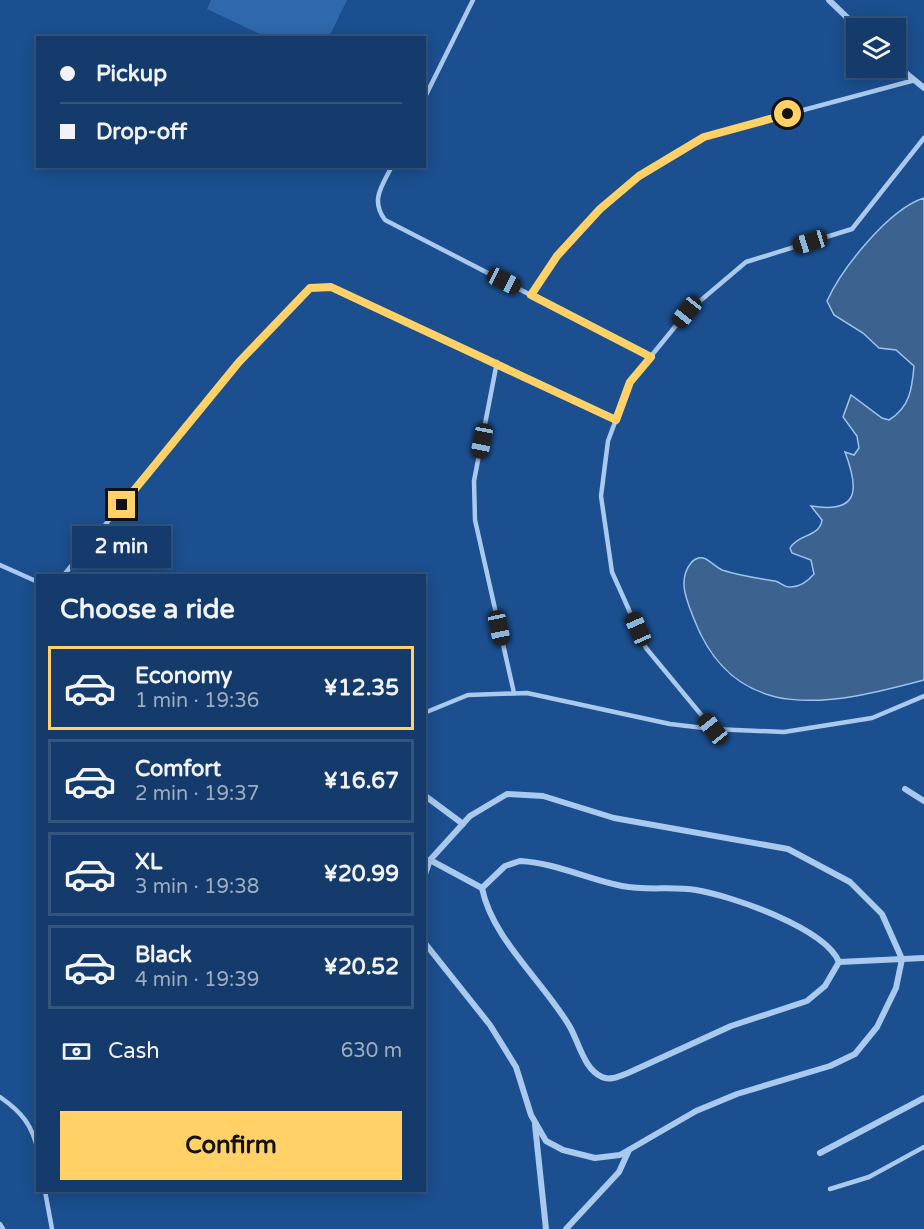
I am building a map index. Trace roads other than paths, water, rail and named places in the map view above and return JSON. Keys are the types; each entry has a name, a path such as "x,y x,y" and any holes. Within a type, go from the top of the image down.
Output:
{"street":[{"path":"829,0 848,18"},
{"path":"906,73 924,88"},
{"path":"905,789 924,801"},
{"path":"426,871 430,860 470,816 507,794 543,796 614,818 788,849 850,882 882,914 902,959 896,988 877,1027 855,1054 830,1066 737,1094 696,1111 620,1155 595,1158 563,1150 546,1141 535,1122 516,1067 490,1025 426,945"},
{"path":"426,796 463,824"},
{"path":"430,860 482,888"},
{"path":"520,861 576,871 623,886 694,889 743,900 769,913 835,950 839,962 825,986 807,1001 731,1026 628,1073 614,1078 602,1077 589,1067 558,1005 537,981 486,909 482,888 505,866 520,861"},
{"path":"839,962 924,958"},
{"path":"820,1153 924,1098"},
{"path":"535,1122 546,1229"},
{"path":"566,1229 618,1172 629,1150"}],"lane":[{"path":"426,95 473,0"},
{"path":"531,295 557,256 600,209 639,176 704,137 915,80"},
{"path":"713,729 646,648 612,572 601,495 608,441 630,382 687,312 746,262 852,229 924,138"},
{"path":"391,168 376,198 378,211 385,220 651,357"},
{"path":"65,574 239,362 310,288 331,287 497,362 616,420"},
{"path":"497,362 474,481 475,520 514,693"},
{"path":"0,565 36,581"},
{"path":"426,712 468,695 526,693 670,724 713,729 784,732 872,718 924,696"},
{"path":"0,1097 23,1116 34,1132 36,1142"},
{"path":"830,1189 869,1177 924,1147"},
{"path":"45,1192 52,1229"},
{"path":"0,1224 3,1229"}]}
